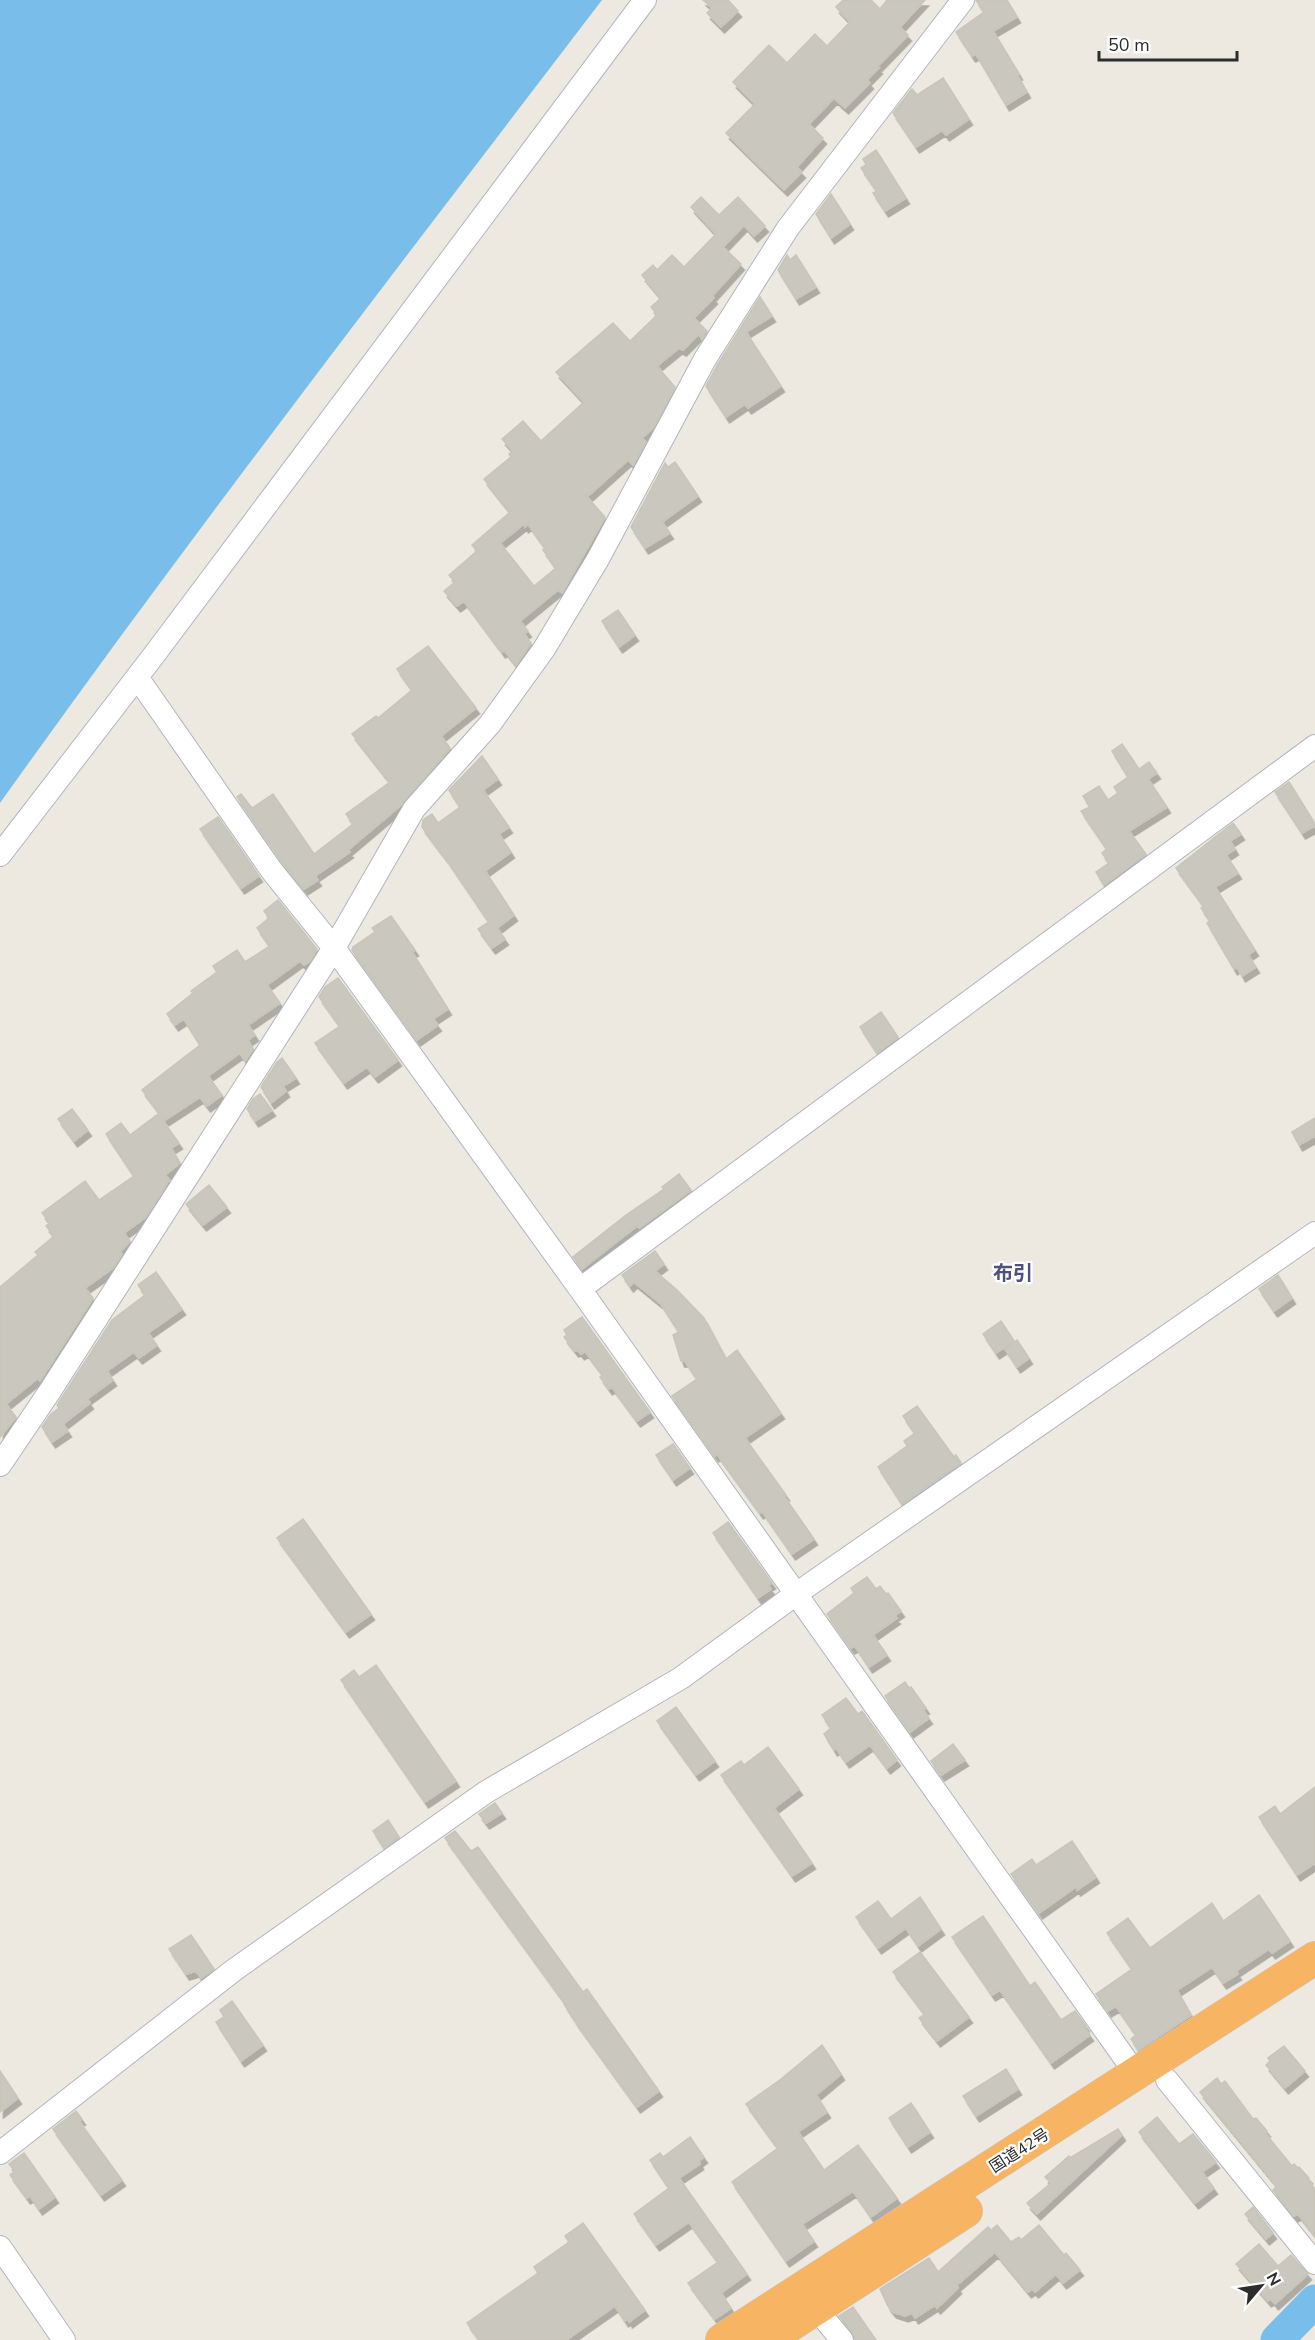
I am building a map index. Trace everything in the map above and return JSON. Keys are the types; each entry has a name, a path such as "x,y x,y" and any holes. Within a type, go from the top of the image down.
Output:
{"highway":[{"name":"国道42号","path":"1152,2077 1315,1958"},
{"name":"国道42号","path":"722,2340 810,2298 1152,2077 1315,1984"},
{"name":"国道42号","path":"767,2340 810,2298"}],"street":[{"path":"0,855 137,677 645,0"},
{"path":"0,1465 50,1392 334,948 414,809 490,724 544,649 598,559 705,359 788,228 963,0"},
{"path":"137,677 272,871 334,948 796,1594 1152,2077 1315,2263"},
{"path":"580,1289 1315,746"},
{"path":"0,2153 234,1970 486,1791 681,1678 796,1594 1315,1233"},
{"path":"0,2247 64,2340"},
{"path":"810,2298 842,2340"}],"water":[{"path":"0,0 602,0 222,500 0,803"}],"building":[{"path":"703,0 728,0 738,11 721,27 707,13 712,8"},
{"path":"843,0 871,0 880,9 887,0 925,0 900,27 908,35 877,67 879,68 867,80 870,83 845,108 834,98 809,124 823,138 797,167 802,172 784,190 726,133 755,104 733,82 769,45 787,63 815,34 827,46 850,22 836,7"},
{"path":"976,0 1007,0 1017,17 993,31 1027,92 1006,105 976,54 972,56 956,32 984,12"},
{"path":"943,78 969,119 946,135 942,130 916,147 893,113 912,89 917,95"},
{"path":"876,150 906,198 885,211 873,193 877,191 861,168 866,165 863,159"},
{"path":"831,194 850,224 831,238 816,214"},
{"path":"701,197 719,215 738,197 765,226 754,236 744,225 723,247 741,264 712,296 714,298 694,318 707,331 702,339 699,334 683,350 679,348 657,366 675,387 653,428 642,438 646,442 633,465 628,460 587,497 605,517 562,593 558,590 520,621 528,631 524,634 531,643 516,665 504,650 502,652 464,601 457,606 444,591 455,582 449,575 477,551 472,545 510,512 484,479 511,457 509,454 513,451 502,439 523,421 541,441 584,402 556,372 613,323 630,341 655,317 656,313 651,307 661,298 642,275 653,265 657,270 672,255 684,267 716,234 691,207","holes":["524,524 525,527 528,524 556,568 534,586 500,543"]},
{"path":"787,255 790,260 796,255 816,287 796,299 778,270"},
{"path":"760,297 772,316 746,332 781,386 748,408 745,404 726,417 706,386"},
{"path":"675,462 698,496 662,522 670,533 645,548 631,527 665,463 668,467"},
{"path":"618,610 635,635 619,647 602,621"},
{"path":"428,646 476,708 441,736 450,748 400,806 348,850 350,852 315,876 318,880 304,889 237,797 241,794 252,808 273,794 314,854 353,824 346,814 390,782 352,734 376,716 378,718 412,690 397,669"},
{"path":"1122,744 1139,769 1149,762 1157,773 1148,779 1167,807 1129,831 1146,854 1104,885 1096,872 1109,863 1102,853 1107,849 1081,811 1090,807 1083,796 1099,786 1108,800 1118,793 1114,787 1128,777 1112,751"},
{"path":"482,756 498,779 483,790 509,827 499,834 511,852 485,871 514,915 497,928 505,939 492,948 478,929 489,922 422,827 423,820 432,814 438,823 460,807 449,790"},
{"path":"1289,782 1315,824 1302,833 1275,792"},
{"path":"218,817 259,876 241,888 200,829"},
{"path":"1233,823 1241,834 1230,841 1235,849 1226,855 1238,873 1215,887 1255,950 1248,955 1256,967 1242,976 1237,967 1234,969 1207,923 1210,921 1201,908 1204,906 1176,868"},
{"path":"278,900 317,949 310,961 304,965 300,961 267,985 280,1003 248,1025 255,1035 248,1040 253,1049 245,1061 240,1053 208,1076 222,1095 207,1106 200,1097 165,1120 142,1090 200,1045 184,1019 175,1025 167,1014 193,993 191,991 217,972 213,966 237,950 245,962 270,946 257,928 269,918 264,911"},
{"path":"391,916 415,950 412,952 448,1009 433,1019 438,1025 417,1040 352,950 375,932 372,928"},
{"path":"338,978 398,1060 375,1077 367,1067 344,1083 315,1043 340,1026 319,997 325,987"},
{"path":"881,1012 898,1037 877,1053 860,1027"},
{"path":"282,1058 296,1078 283,1086 286,1091 271,1103 261,1087"},
{"path":"260,1094 272,1110 255,1121 247,1109 253,1099"},
{"path":"72,1109 88,1130 74,1141 58,1119"},
{"path":"158,1114 179,1143 171,1148 180,1163 165,1175 169,1180 146,1217 124,1233 130,1241 120,1252 122,1254 113,1268 85,1288 93,1298 40,1381 38,1378 6,1404 16,1417 0,1437 0,1287 38,1255 35,1252 54,1236 46,1226 50,1223 42,1213 85,1181 99,1200 134,1176 106,1134 121,1123 130,1135"},
{"path":"1315,1118 1315,1136 1299,1145 1292,1132"},
{"path":"679,1174 691,1190 639,1228 637,1226 582,1269 573,1257 626,1215 664,1189 662,1187"},
{"path":"209,1185 227,1207 203,1225 186,1204"},
{"path":"655,1251 664,1264 655,1271 704,1318 726,1359 737,1350 781,1413 745,1438 814,1539 792,1554 762,1511 760,1513 717,1454 715,1456 672,1396 697,1379 685,1361 681,1361 673,1335 679,1332 661,1304 634,1282 630,1286 622,1275"},
{"path":"156,1272 182,1309 148,1333 157,1345 139,1358 134,1352 107,1371 113,1380 87,1399 90,1403 63,1424 68,1431 52,1442 42,1427 51,1414 59,1408 57,1405 112,1320 145,1295 138,1285"},
{"path":"1278,1275 1292,1298 1274,1311 1259,1289"},
{"path":"582,1317 650,1412 637,1421 612,1387 609,1389 600,1377 603,1375 585,1351 581,1354 578,1350 575,1351 564,1337 567,1335 564,1330"},
{"path":"1001,1321 1014,1341 996,1353 983,1334"},
{"path":"1017,1340 1029,1358 1017,1367 1005,1349"},
{"path":"917,1406 954,1457 956,1455 961,1463 902,1504 878,1467 907,1446 904,1441 915,1433 903,1416"},
{"path":"673,1444 690,1468 673,1480 656,1455"},
{"path":"303,1519 371,1614 346,1632 277,1538"},
{"path":"728,1522 772,1583 768,1585 771,1589 758,1598 713,1533"},
{"path":"867,1577 876,1589 880,1586 886,1594 888,1593 901,1611 894,1616 897,1618 873,1635 887,1655 869,1667 855,1646 851,1648 827,1614 854,1593 851,1588"},
{"path":"376,1665 456,1781 425,1802 341,1680 354,1670 359,1677"},
{"path":"905,1682 926,1708 923,1710 929,1718 910,1732 885,1696"},
{"path":"846,1698 858,1714 862,1711 897,1760 887,1768 870,1745 846,1762 836,1748 834,1750 824,1734 831,1728 822,1715"},
{"path":"676,1707 715,1761 696,1775 657,1721"},
{"path":"953,1744 965,1760 941,1775 931,1761"},
{"path":"768,1747 799,1789 774,1808 812,1863 792,1876 721,1775 741,1761 744,1765"},
{"path":"1315,1787 1315,1863 1297,1875 1259,1817 1275,1806 1280,1814"},
{"path":"495,1803 502,1813 486,1823 479,1814"},
{"path":"388,1820 399,1837 384,1848 373,1831"},
{"path":"455,1831 471,1851 478,1847 583,1992 587,1989 659,2091 637,2107 577,2024 565,2003 445,1838"},
{"path":"1072,1841 1096,1877 1077,1890 1076,1887 1039,1913 1011,1874 1032,1859 1036,1865"},
{"path":"1259,1895 1290,1941 1272,1953 1269,1949 1236,1971 1238,1974 1223,1983 1212,1967 1177,1990 1191,2015 1138,2050 1131,2039 1136,2035 1116,2006 1108,2011 1096,1994 1132,1969 1107,1933 1128,1918 1150,1948 1212,1903 1223,1921"},
{"path":"920,1897 941,1929 918,1946 906,1928 878,1948 856,1917 878,1901 891,1919"},
{"path":"983,1916 1030,1986 1035,1982 1061,2020 1075,2011 1086,2026 1084,2027 1090,2035 1051,2063 1000,1990 992,1995 952,1937"},
{"path":"191,1935 214,1969 201,1978 196,1971 186,1974 169,1949"},
{"path":"920,1952 969,2017 937,2041 919,2018 925,2014 893,1972"},
{"path":"232,2001 263,2045 241,2061 216,2022 224,2017 220,2010"},
{"path":"822,2045 841,2074 816,2095 827,2112 798,2132 824,2170 858,2145 897,2198 871,2217 853,2191 802,2224 814,2241 786,2261 732,2182 778,2148 746,2104"},
{"path":"1284,2046 1305,2071 1285,2088 1266,2065 1270,2061 1268,2058"},
{"path":"1006,2069 1018,2089 976,2116 963,2096"},
{"path":"0,2071 18,2098 0,2112"},
{"path":"1217,2078 1221,2084 1225,2081 1253,2119 1256,2118 1267,2131 1265,2133 1292,2166 1294,2164 1299,2167 1309,2178 1307,2179 1315,2189 1315,2235 1298,2214 1294,2216 1273,2190 1276,2187 1273,2181 1200,2092"},
{"path":"911,2103 930,2132 908,2147 889,2118"},
{"path":"76,2111 82,2119 79,2121 122,2180 101,2195 53,2129"},
{"path":"1157,2117 1179,2144 1193,2134 1216,2162 1202,2172 1214,2188 1195,2203 1139,2132"},
{"path":"1118,2129 1122,2135 1037,2214 1027,2203 1051,2183 1045,2177 1069,2156 1070,2158"},
{"path":"690,2137 704,2157 699,2161 700,2164 679,2178 747,2274 721,2293 731,2308 715,2319 688,2283 718,2262 689,2222 656,2245 634,2214 669,2188 650,2160 660,2153 663,2157"},
{"path":"24,2153 55,2197 39,2209 30,2196 27,2198 10,2175 15,2171 9,2164"},
{"path":"1253,2207 1273,2233 1266,2239 1245,2214"},
{"path":"583,2223 645,2310 629,2322 628,2319 625,2321 615,2306 566,2340 479,2340 467,2323 538,2273 534,2267 569,2242 565,2236"},
{"path":"997,2225 1011,2242 1019,2237 1021,2240 1039,2225 1080,2270 1063,2283 1056,2274 1035,2292 1032,2289 1028,2292 995,2252 957,2285 958,2288 937,2308 935,2305 915,2318 912,2313 905,2316 893,2312 888,2306 880,2289 929,2258 938,2272 988,2227 991,2230"},
{"path":"1259,2244 1278,2266 1291,2255 1308,2274 1275,2304 1271,2299 1268,2301 1236,2264"},
{"path":"853,2307 876,2340 855,2340 852,2331 839,2316"}],"waterway":[{"path":"1277,2340 1315,2301"}],"district":[{"name":"布引","path":"1013,1273"}]}
